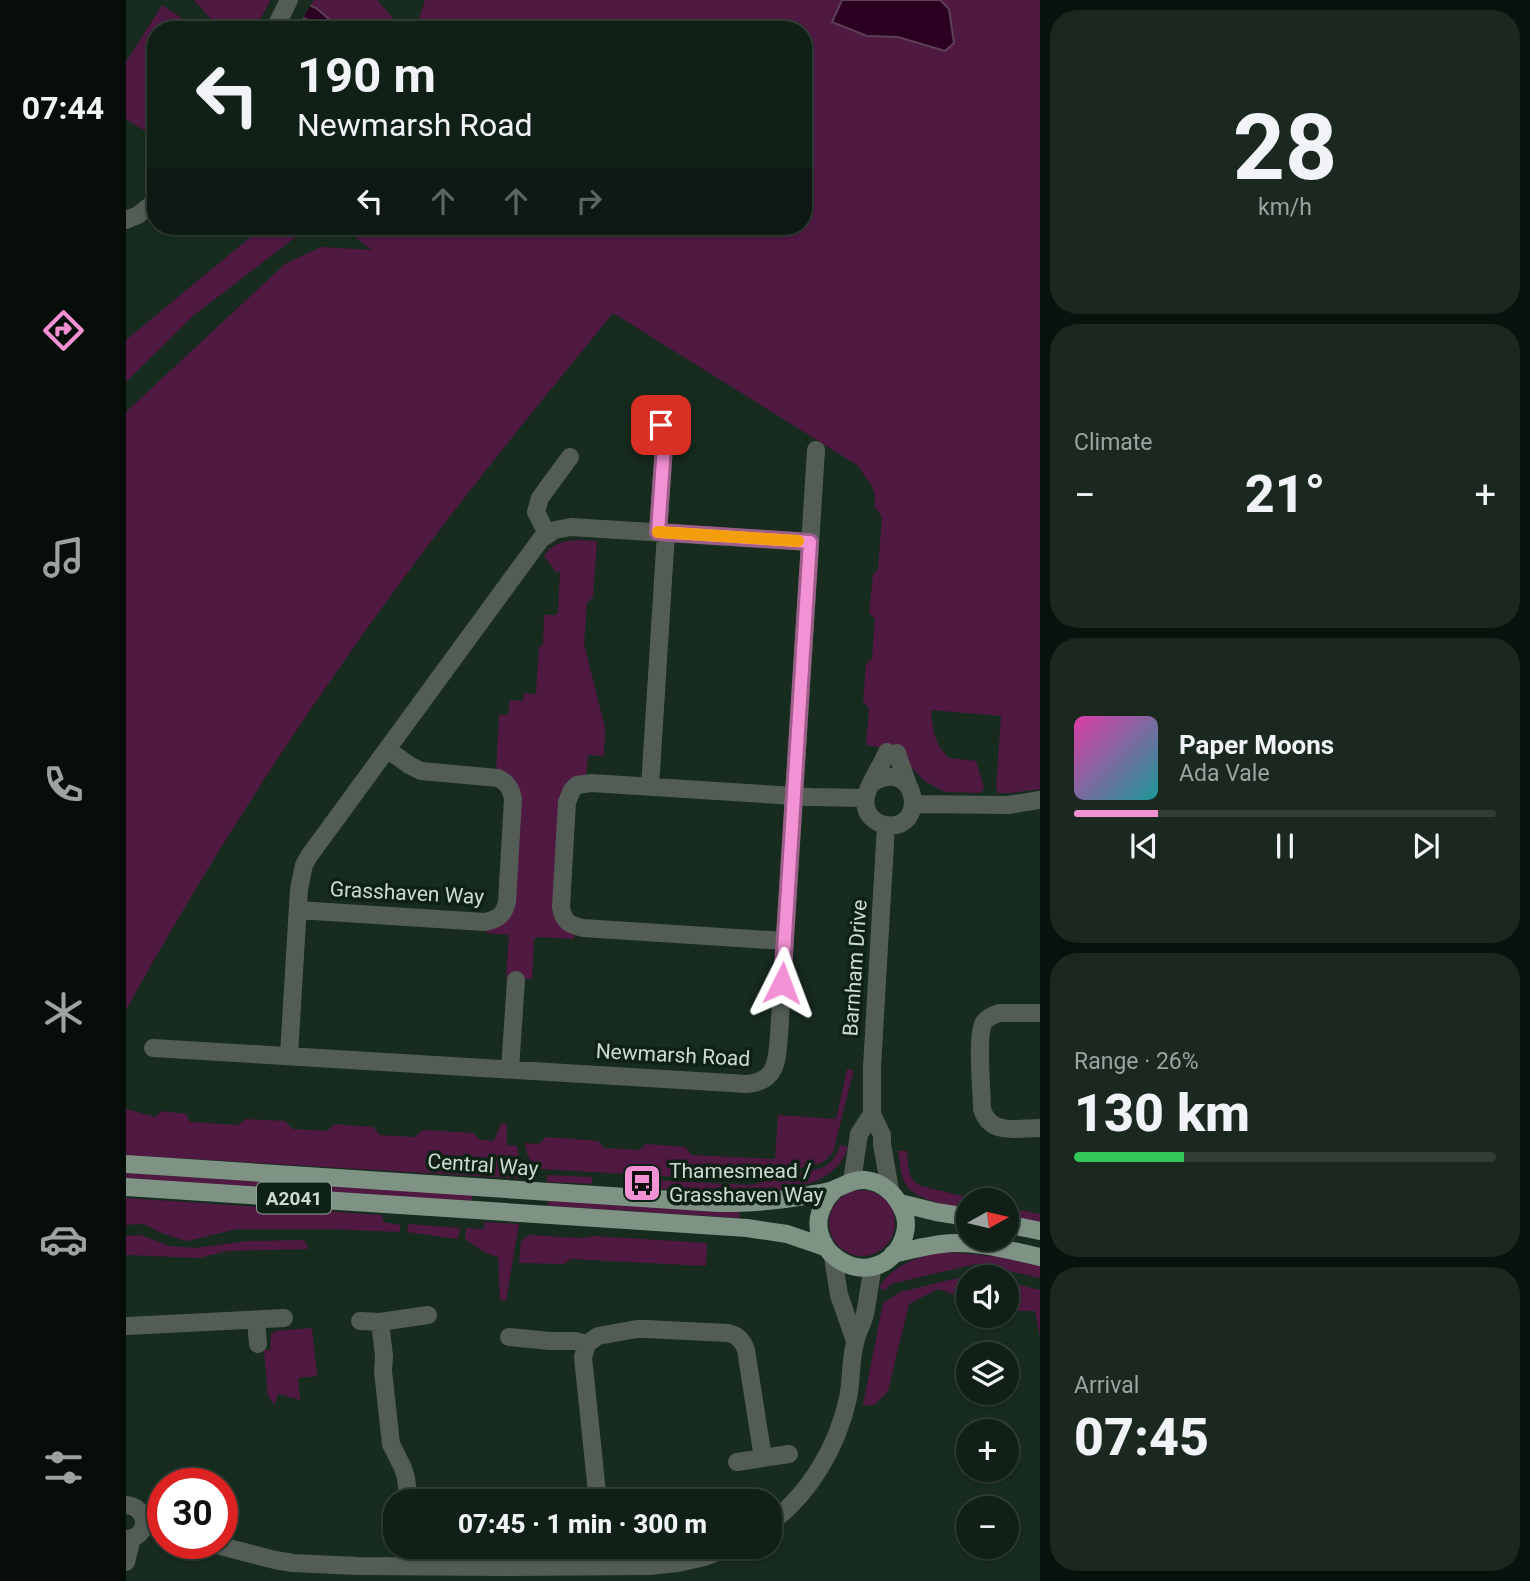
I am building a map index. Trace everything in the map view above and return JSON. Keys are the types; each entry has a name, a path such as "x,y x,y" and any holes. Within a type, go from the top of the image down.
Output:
{"main road":[{"name":"Central Way","path":"126,1164 718,1203 789,1200 835,1189 852,1181"},
{"path":"852,1181 878,1183 895,1196 936,1212 956,1215"},
{"name":"A2041","path":"126,1187 747,1228 787,1234 859,1268 873,1266"},
{"path":"829,1252 819,1232 819,1216 825,1201 835,1189"},
{"path":"873,1266 884,1262 893,1254 905,1231 905,1217 895,1196"},
{"path":"1019,1227 1040,1231"},
{"path":"893,1254 944,1243 963,1243 1040,1257"}],"street":[{"path":"278,21 289,0"},
{"path":"126,220 147,208"},
{"path":"644,412 661,425 665,432 650,787"},
{"name":"Newmarsh Road","path":"153,1048 747,1084 757,1083 771,1074 776,1063 785,940 816,450"},
{"path":"547,534 536,512 540,498 570,457"},
{"path":"289,1055 300,878 304,866 534,547 547,534 571,527 810,542"},
{"name":"Grasshaven Way","path":"298,910 484,922 493,920 505,911 513,799 509,786 498,778 421,771 387,749"},
{"path":"892,753 908,785 914,804 907,818 886,826 879,824 867,813 865,806 869,790 892,753"},
{"path":"785,940 583,928 566,922 561,907 567,802 572,790 577,785 591,783 794,796 869,790 879,779 887,777 895,777 908,785"},
{"path":"914,804 1008,805 1040,800"},
{"name":"Barnham Drive","path":"886,826 872,1067 872,1114 882,1135 895,1196"},
{"path":"510,1069 516,980"},
{"path":"1040,1013 992,1015 985,1022 980,1035 984,1116 992,1125 1002,1129 1040,1128"},
{"name":"Barnham Drive","path":"852,1181 859,1134 872,1114"},
{"path":"829,1252 839,1295 855,1341"},
{"path":"782,1511 816,1474 839,1430 849,1396 855,1341 864,1316 873,1266"},
{"path":"360,1321 380,1322 428,1315"},
{"path":"126,1326 284,1318"},
{"path":"257,1320 258,1344"},
{"path":"380,1322 391,1444 403,1468 407,1489"},
{"path":"597,1489 583,1356 587,1345 598,1336 646,1329 734,1334 747,1350 763,1458"},
{"path":"509,1337 575,1341 587,1345"},
{"path":"737,1462 789,1454"},
{"path":"126,1505 142,1512 144,1524 141,1533 129,1539 126,1562"},
{"path":"238,1550 293,1563 416,1566 471,1573 649,1566 695,1559"},
{"path":"415,1559 416,1566"},
{"path":"604,1559 605,1566"}],"shaded area":[{"path":"194,0 271,0 259,21 213,21"},
{"path":"271,0 299,0 316,8 331,21 310,21"},
{"path":"314,0 377,0 396,21 301,21"},
{"path":"425,0 1040,0 1040,789 998,793 996,788 1001,716 931,710 935,736 949,758 976,761 984,787 981,793 945,792 926,782 911,767 904,752 866,745 869,708 863,701 866,664 872,658 875,619 869,613 873,574 878,569 882,516 875,508 872,486 857,465 613,313 459,504 354,647 235,825 126,1010 126,412 285,264 321,247 372,250 353,235 812,235 812,21 418,21"},
{"path":"842,0 940,0 949,9 954,43 945,51 898,37 867,36 832,22"},
{"path":"162,5 186,21 152,21"},
{"path":"147,29 147,132 126,119 126,62"},
{"path":"253,235 298,235 193,316 126,382 126,340"},
{"path":"579,540 597,541 593,597 587,603 584,644 605,728 604,756 588,755 586,777 573,780 555,908 574,933 574,939 534,939 532,979 506,978 509,935 486,933 486,927 499,924 518,797 496,771 499,715 508,715 510,700 523,701 524,693 536,694 544,615 558,613 560,572 556,572 544,556 559,544"},
{"path":"847,1069 854,1070 833,1152 827,1159 821,1163 748,1181 541,1169 531,1161 525,1143 539,1144 546,1137 598,1141 604,1148 640,1150 646,1144 685,1147 692,1155 775,1159 778,1115 836,1119"},
{"path":"126,1109 155,1117 162,1111 186,1114 190,1122 238,1125 246,1119 285,1121 292,1129 327,1131 335,1124 373,1127 380,1135 415,1137 423,1130 473,1133 480,1140 494,1141 501,1123 507,1124 507,1145 517,1146 520,1163 527,1171 527,1179 126,1155"},
{"path":"840,1145 848,1147 836,1167 816,1181 790,1189 729,1193 649,1188 649,1180 750,1185 822,1168 834,1158"},
{"path":"898,1151 907,1151 908,1167 913,1180 921,1186 956,1195 956,1206 931,1201 914,1193 901,1173"},
{"path":"126,1173 472,1195 472,1201 126,1180"},
{"path":"547,1175 592,1177 592,1184 547,1182"},
{"path":"862,1190 885,1200 895,1223 885,1246 862,1256 839,1246 829,1223 839,1200"},
{"path":"126,1198 382,1215 383,1222 400,1225 400,1232 237,1229 187,1241 143,1224 126,1225"},
{"path":"549,1199 739,1211 740,1218 548,1206"},
{"path":"1019,1210 1040,1214 1040,1222 1019,1218"},
{"path":"485,1222 519,1224 506,1301 500,1300 498,1257 484,1252 465,1239 466,1228 484,1229"},
{"path":"408,1224 460,1228 458,1239 407,1232"},
{"path":"141,1235 169,1246 195,1248 247,1241 304,1240 309,1249 227,1251 199,1258 126,1255 126,1236"},
{"path":"529,1235 707,1243 706,1266 571,1259 564,1264 519,1263 521,1241"},
{"path":"946,1252 994,1256 1040,1264 1040,1278 1019,1273 1019,1265 956,1265 956,1269 891,1284 885,1290 879,1288 899,1267"},
{"path":"956,1279 956,1295 938,1289 909,1304 888,1391 874,1405 863,1405 883,1303 900,1292"},
{"path":"1019,1285 1040,1290 1040,1337 1035,1311 1019,1311"},
{"path":"312,1328 317,1376 298,1378 300,1400 278,1394 275,1405 268,1396 264,1350 270,1350 271,1334 276,1331"}],"pier":[{"path":"307,0 312,3 301,21 269,2"}],"slow traffic":[{"path":"658,532 798,541"}],"place":[{"name":"Thamesmead / Grasshaven Way","path":"642,1183"}],"route":[{"path":"661,425 665,432 658,532 810,542 782,983"}]}
